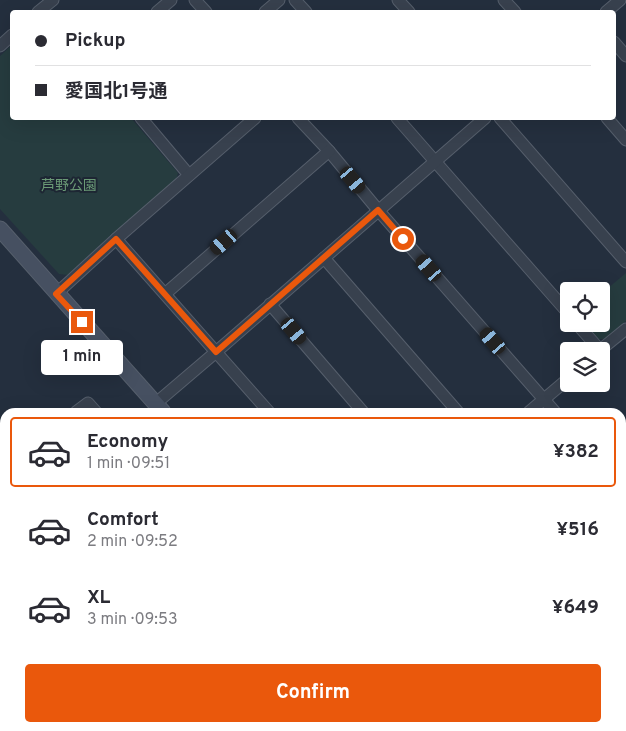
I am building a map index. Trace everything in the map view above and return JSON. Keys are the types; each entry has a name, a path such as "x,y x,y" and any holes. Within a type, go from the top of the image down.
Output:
{"street":[{"path":"159,10 171,0"},
{"path":"195,0 204,10"},
{"path":"267,10 279,0"},
{"path":"295,0 304,10"},
{"path":"398,0 407,10"},
{"path":"504,0 513,10"},
{"path":"608,10 620,0"},
{"path":"0,46 10,37"},
{"path":"616,44 626,56"},
{"path":"145,120 189,175"},
{"path":"56,294 252,120"},
{"path":"300,120 329,151 378,210 551,408"},
{"path":"400,120 560,304"},
{"path":"0,229 159,408 216,352 483,120"},
{"path":"502,120 626,262"},
{"path":"609,120 626,140"},
{"path":"165,294 329,151"},
{"path":"116,239 265,408"},
{"path":"324,258 455,408"},
{"path":"270,304 360,408"},
{"path":"610,343 626,329"},
{"path":"584,332 592,342"},
{"path":"534,408 560,386"},
{"path":"81,408 88,403 92,408"}],"green space":[{"name":"芦野公園","path":"10,47 10,120 133,120 178,173 176,180 68,275 59,274 0,209 0,56"},
{"path":"626,273 626,321 604,339 598,339 592,332 610,332 610,286"}],"route":[{"path":"82,322 56,294 116,239 216,352 378,210 403,239"}]}
